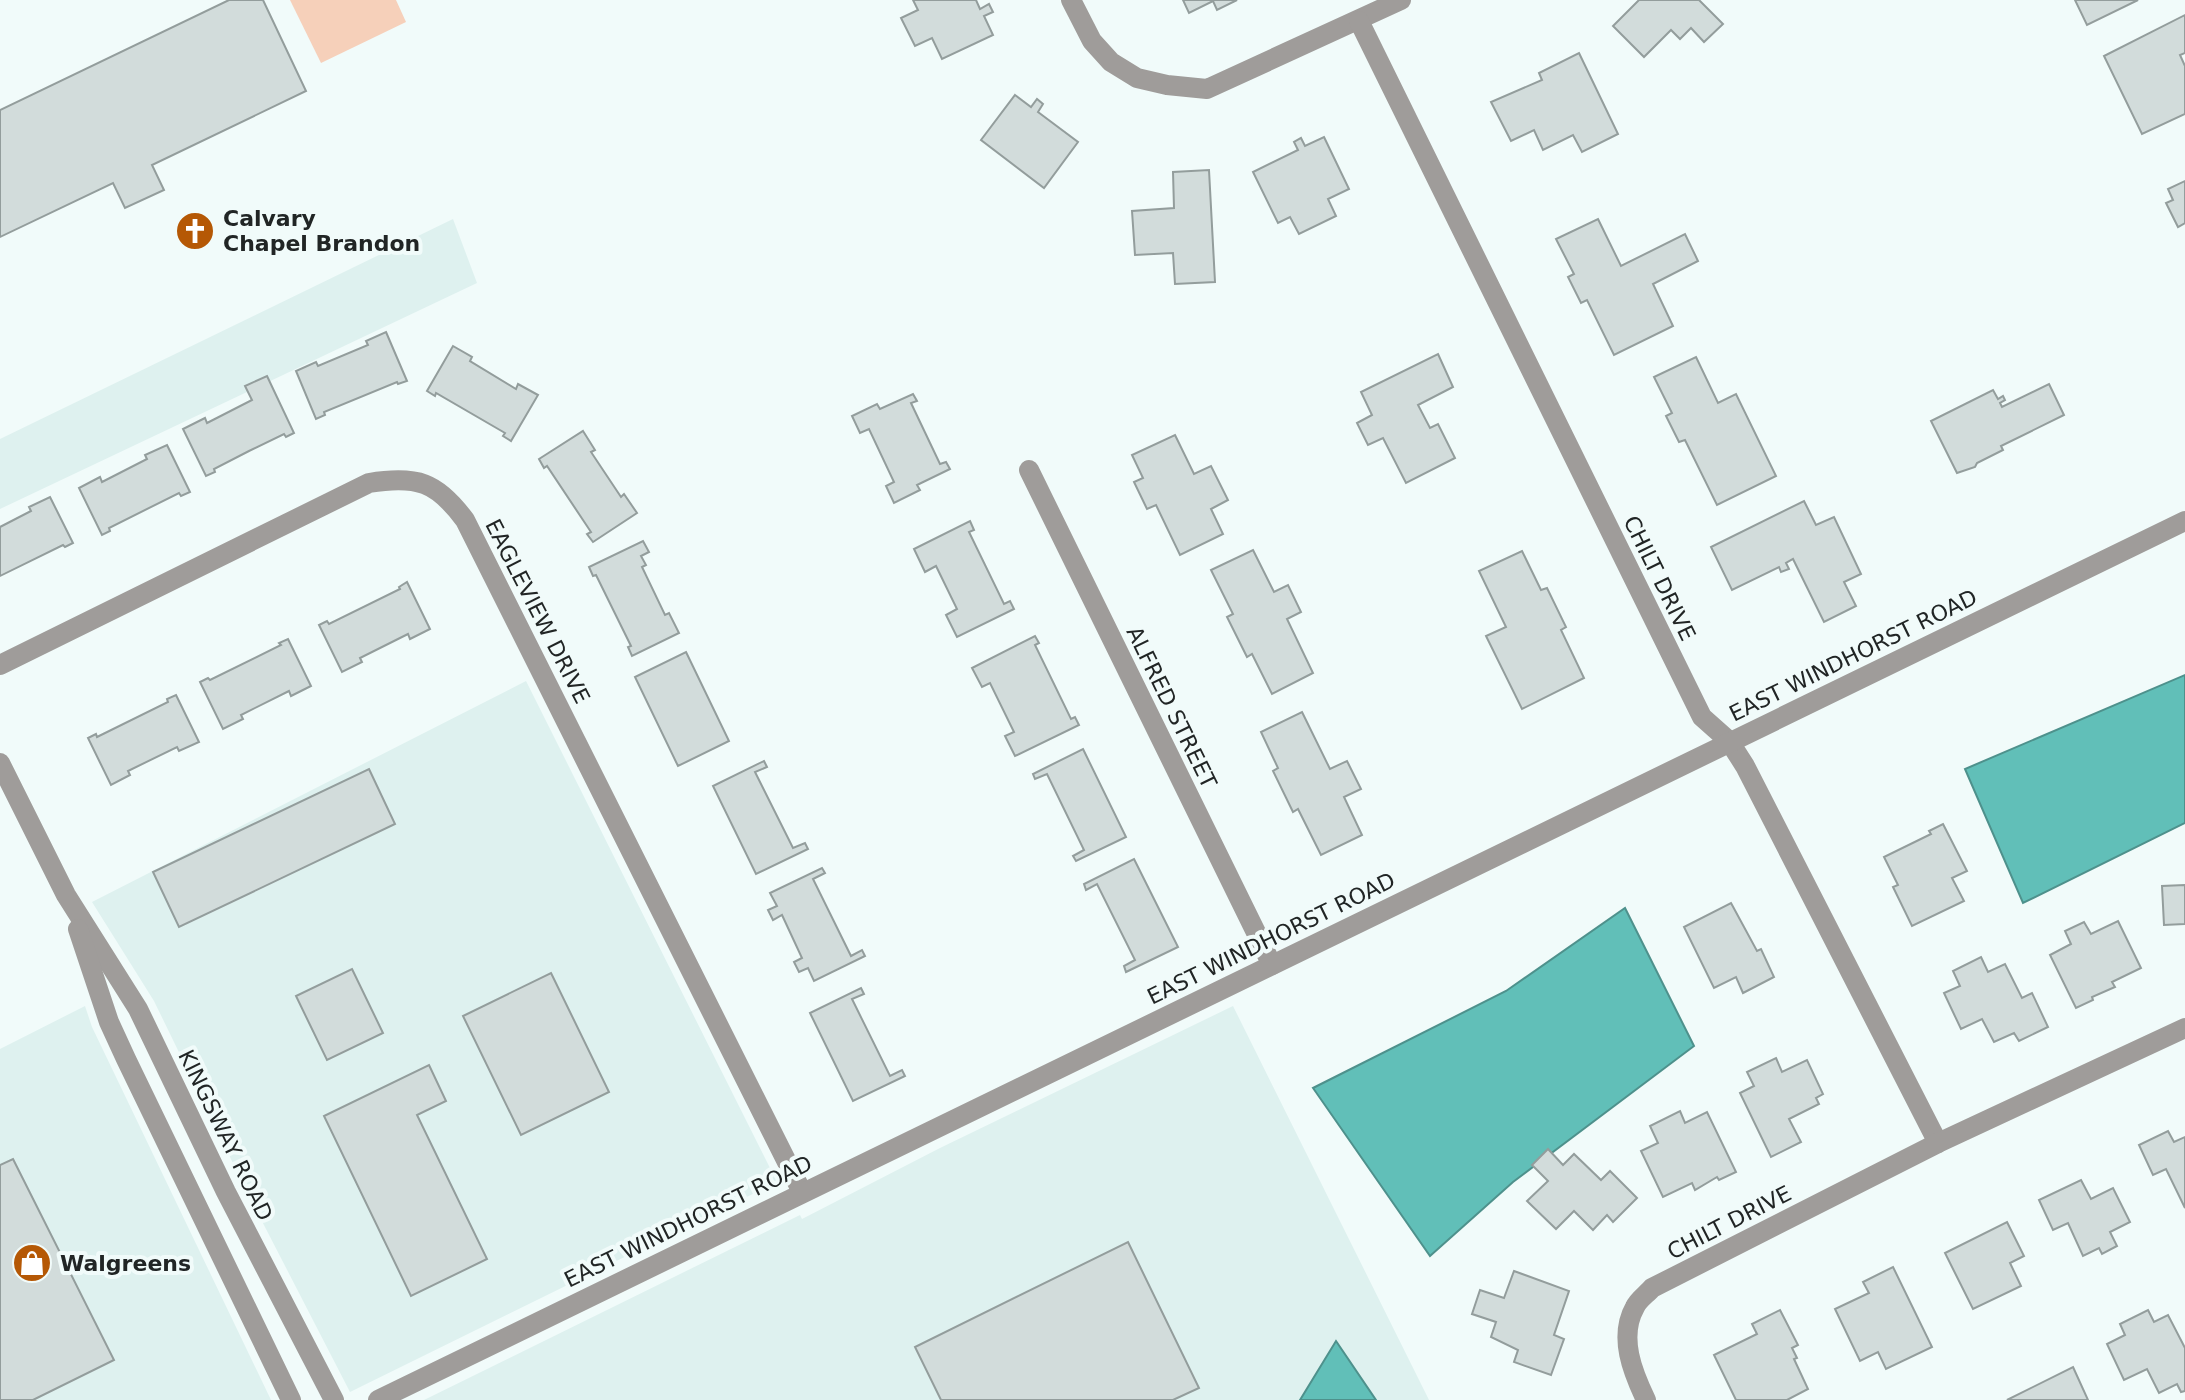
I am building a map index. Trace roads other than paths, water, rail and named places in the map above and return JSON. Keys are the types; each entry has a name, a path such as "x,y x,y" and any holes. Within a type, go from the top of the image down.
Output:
{"street":[{"path":"1071,0 1092,41 1111,62 1137,78 1207,89 1401,0"},
{"name":"CHILT DRIVE","path":"1359,21 1702,717 1729,741 1758,790 1938,1143"},
{"name":"ALFRED STREET","path":"1029,470 1272,965"},
{"name":"EAGLEVIEW DRIVE","path":"0,665 369,483 396,478 425,483 448,497 465,520 802,1192"},
{"name":"EAST WINDHORST ROAD","path":"378,1400 2185,521"},
{"name":"KINGSWAY ROAD","path":"2,774 66,895 138,1009 226,1192 334,1400"},
{"name":"KINGSWAY ROAD","path":"66,895 109,1022 291,1400"},
{"name":"CHILT DRIVE","path":"1646,1400 1633,1374 1628,1353 1629,1329 1634,1307 1652,1288 1938,1143 2185,1028"}],"water":[{"path":"2185,675 2185,823 2023,903 1965,769"},
{"path":"1625,908 1694,1046 1513,1182 1430,1256 1313,1088 1506,991"},
{"path":"1336,1341 1376,1400 1300,1400"}],"place":[{"name":"Calvary Chapel Brandon","path":"195,231"},
{"name":"Walgreens","path":"32,1263"}]}
